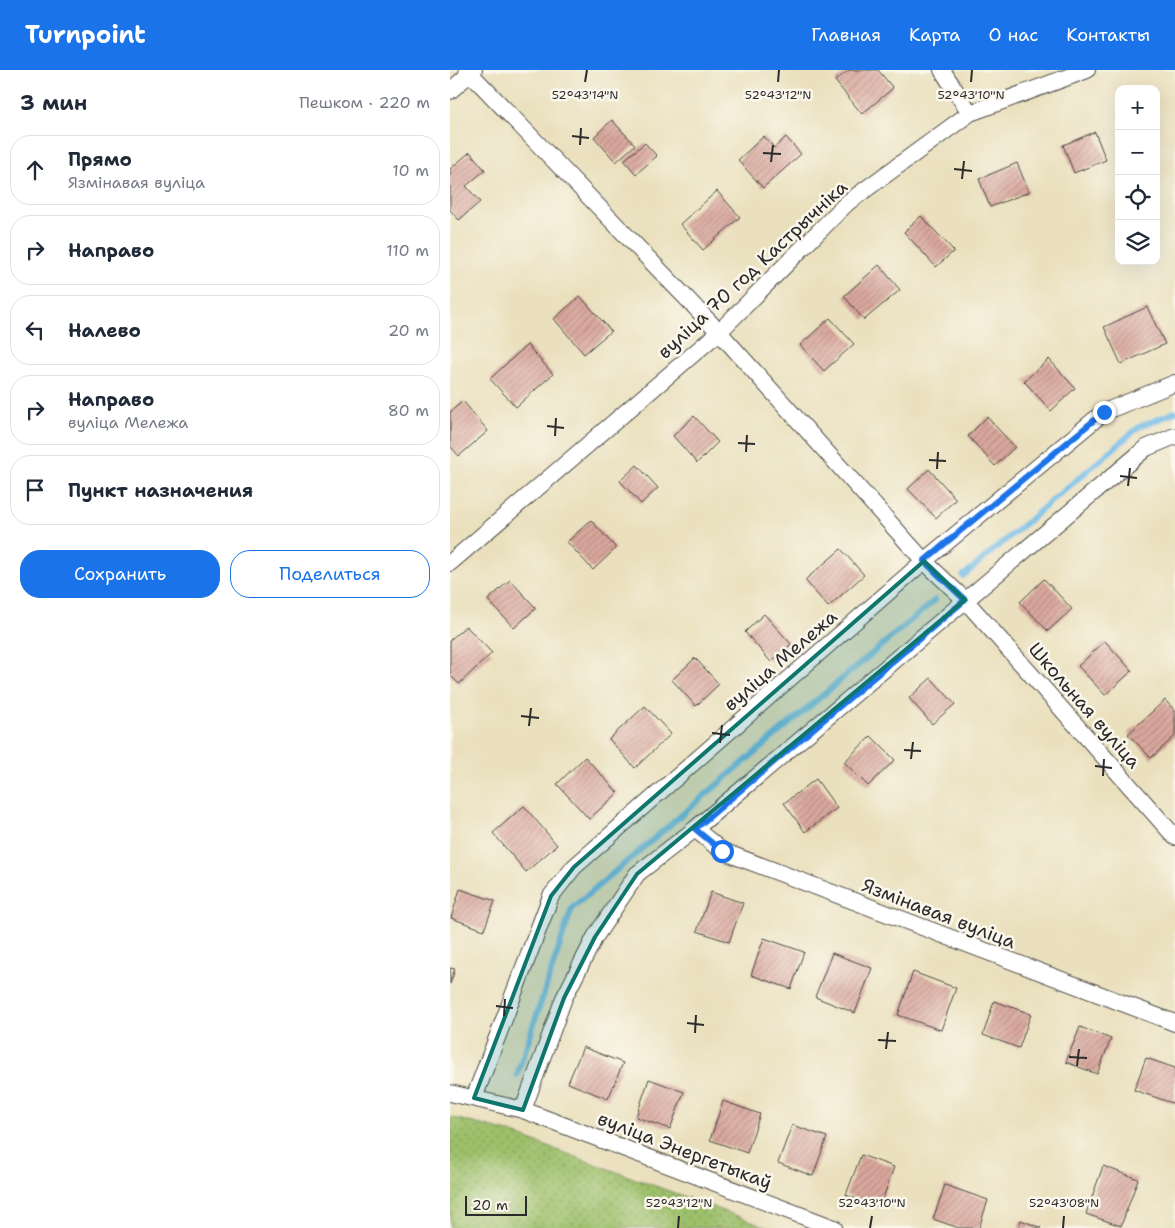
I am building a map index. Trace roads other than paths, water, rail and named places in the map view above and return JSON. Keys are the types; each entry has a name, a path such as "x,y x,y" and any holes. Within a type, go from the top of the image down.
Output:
{"street":[{"path":"942,70 970,113"},
{"name":"вуліца 70 год Кастрычніка","path":"450,563 719,332 847,203 970,113 1087,70"},
{"path":"450,91 470,71"},
{"name":"Школьная вуліца","path":"470,71 719,332 924,561 965,600 1175,837"},
{"name":"вуліца Мележа","path":"474,1098 550,896 574,867 924,561 1104,412 1175,383"},
{"path":"523,1110 564,998 595,937 637,874 695,829 1146,448 1175,436"},
{"name":"Язмінавая вуліца","path":"695,829 722,851 1175,1024"},
{"name":"вуліца Энергетыкаў","path":"450,1094 523,1110 834,1228"}],"waterway":[{"path":"963,576 1139,427 1175,412"},
{"path":"517,1075 572,908 935,600"}]}
